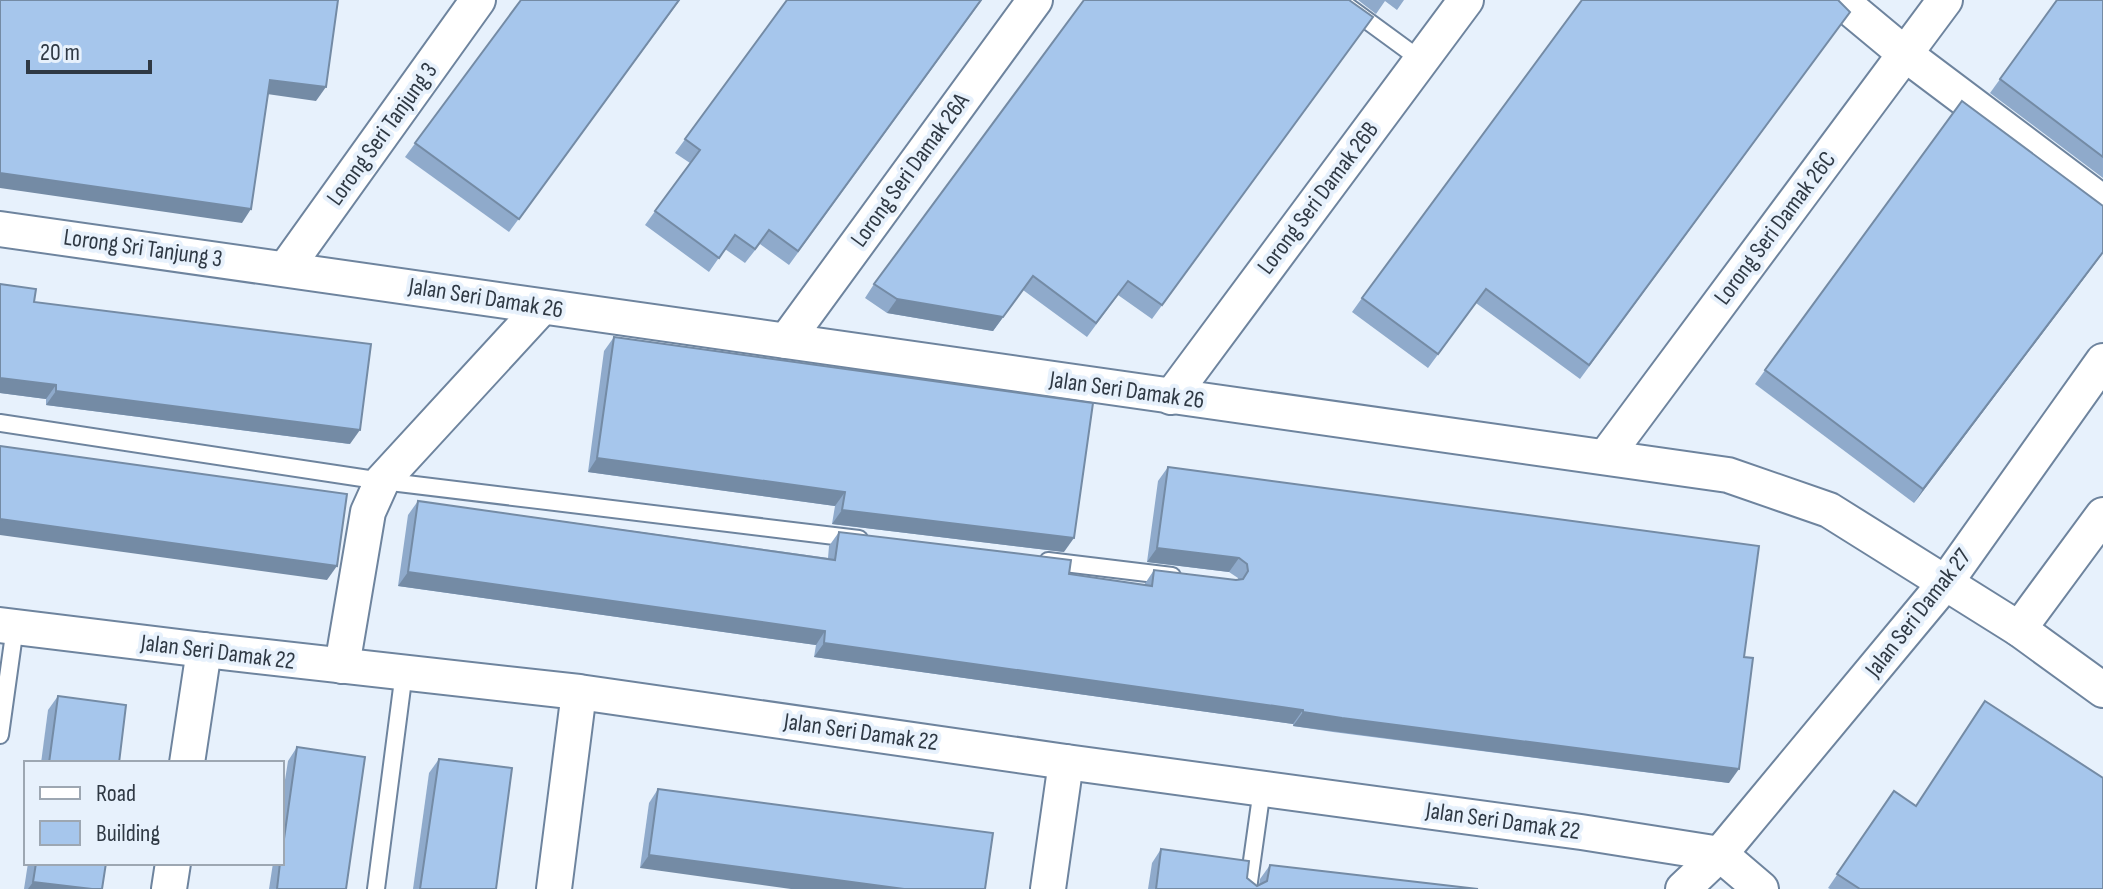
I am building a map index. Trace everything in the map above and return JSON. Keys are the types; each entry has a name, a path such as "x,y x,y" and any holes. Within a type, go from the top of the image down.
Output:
{"street":[{"name":"Lorong Seri Tanjung 3","path":"286,268 478,0"},
{"name":"Lorong Seri Damak 26A","path":"786,341 1035,0"},
{"name":"Lorong Seri Damak 26B","path":"1171,397 1466,0"},
{"path":"1840,0 1905,54 2103,203"},
{"name":"Lorong Seri Damak 26C","path":"1606,456 1945,0"},
{"name":"Lorong Sri Tanjung 3","path":"0,229 286,268"},
{"name":"Jalan Seri Damak 26","path":"286,268 1728,475 1829,510 2019,629 2103,690"},
{"path":"342,666 368,512 382,481 542,307"},
{"name":"Jalan Seri Damak 27","path":"1683,889 1720,854 1946,582 2103,361"},
{"path":"2019,629 2103,515"},
{"name":"Jalan Seri Damak 22","path":"8,626 579,692 1720,854"},
{"path":"187,761 204,650"},
{"path":"554,889 579,692"},
{"path":"1048,889 1066,762"},
{"path":"1720,854 1761,889"},
{"path":"169,889 173,865"}],"lane":[{"path":"1339,0 1421,60"},
{"path":"0,423 382,481 883,542"},
{"path":"1024,559 1181,577"},
{"path":"0,735 8,626"},
{"path":"376,889 404,672"},
{"path":"1248,889 1262,789"}],"building":[{"path":"0,0 338,0 326,87 270,80 251,209 0,173"},
{"path":"521,0 679,0 519,219 415,143"},
{"path":"787,0 981,0 798,251 769,230 755,249 735,235 719,258 655,211 700,150 685,139"},
{"path":"1084,0 1349,0 1373,17 1162,305 1128,281 1096,323 1033,276 1003,317 897,299 874,284"},
{"path":"1582,0 1838,0 1850,12 1589,365 1486,289 1438,354 1362,298"},
{"path":"2057,0 2103,0 2103,157 2000,79"},
{"path":"1962,101 2103,206 2103,252 1923,489 1765,370"},
{"path":"0,284 36,289 34,302 371,344 360,430 56,391 56,385 0,378"},
{"path":"614,337 1093,403 1074,538 842,510 845,492 597,458"},
{"path":"0,446 347,494 337,566 0,519"},
{"path":"1168,467 1759,546 1744,657 1753,658 1739,769 1342,718 824,643 825,631 408,572 418,501 835,560 839,532 1071,560 1069,574 1152,586 1154,570 1243,579 1248,571 1247,564 1239,558 1157,548"},
{"path":"58,696 126,705 119,761 49,761"},
{"path":"1985,701 2103,778 2103,889 1860,889 1837,874 1894,791 1916,806"},
{"path":"297,747 365,757 346,889 277,889 280,865 284,865 284,839"},
{"path":"439,759 512,768 496,889 420,889"},
{"path":"658,789 993,833 985,889 904,889 649,855"},
{"path":"1161,849 1249,861 1247,878 1257,886 1267,881 1270,865 1478,889 1156,889"},
{"path":"36,865 106,865 102,889 33,882"}]}
